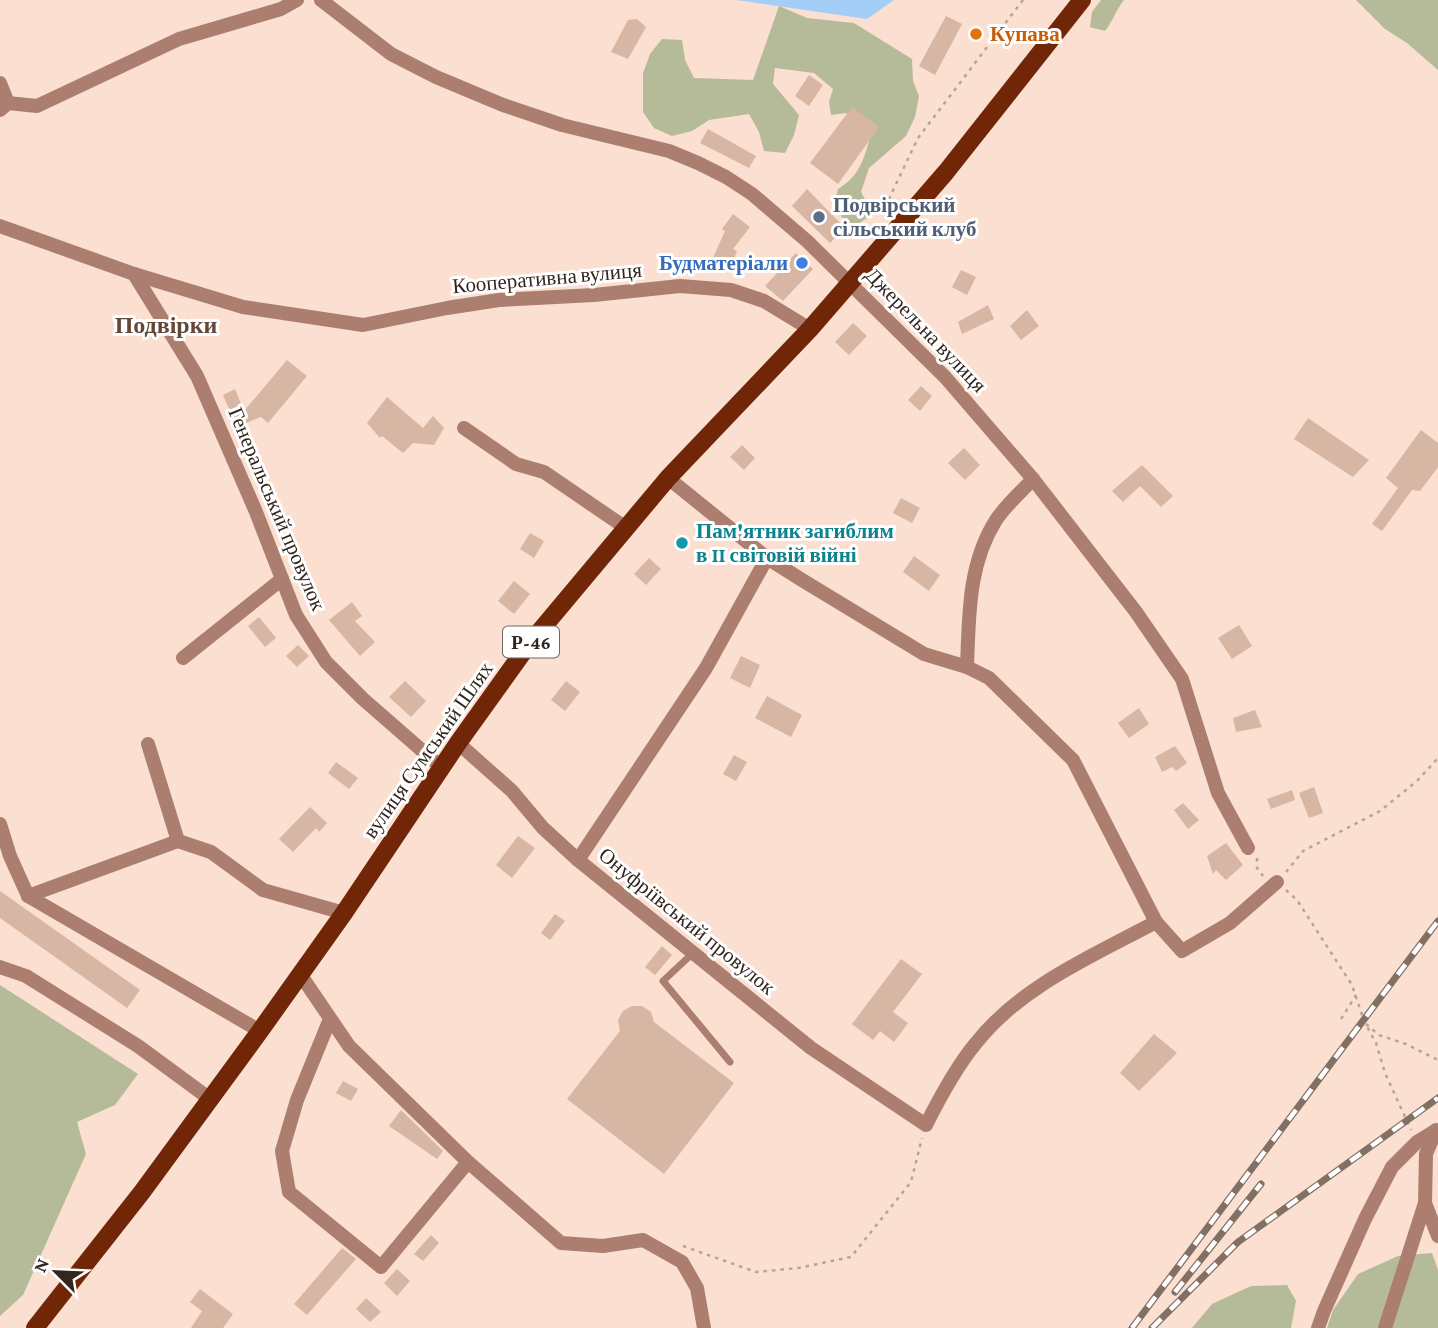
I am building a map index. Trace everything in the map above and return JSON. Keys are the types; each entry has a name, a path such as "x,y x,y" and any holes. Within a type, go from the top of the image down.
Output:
{"main road":[{"name":"вулиця Сумський Шлях","path":"34,1328 142,1192 260,1031 344,913 441,767 530,644 668,478 810,329 946,172 1082,0"}],"street":[{"path":"0,83 4,107 37,106 179,39 281,9 297,0"},
{"name":"Джерельна вулиця","path":"321,0 391,54 436,77 503,105 562,125 669,151 726,177 770,210 851,282 945,377 1033,480 1136,612 1182,679 1218,793 1248,848"},
{"name":"Кооперативна вулиця","path":"0,226 134,274 243,307 363,325 499,300 594,295 680,286 732,290 764,301 810,329"},
{"name":"Генеральський провулок","path":"134,274 197,376 256,512 296,615 326,662 363,699 441,767"},
{"path":"464,428 516,464 544,472 626,528"},
{"path":"668,478 767,558 872,624 924,654 967,667 989,678 1073,760 1156,922 1182,951 1230,923 1277,882"},
{"path":"967,667 974,576 982,546 998,518 1033,480"},
{"path":"578,860 705,668 767,558"},
{"path":"183,658 282,579"},
{"name":"Онуфріївський провулок","path":"458,743 512,791 543,828 690,956 811,1048 926,1125"},
{"path":"148,744 178,841"},
{"path":"0,824 10,856 28,897 260,1031"},
{"path":"28,897 178,841 211,852 263,890 344,913"},
{"path":"926,1125 939,1098 976,1042 1003,1015 1070,967 1156,922"},
{"path":"0,967 26,976 138,1046 210,1099"},
{"path":"300,974 348,1046 468,1162 561,1243 603,1246 643,1240 682,1262 697,1288 705,1328"},
{"path":"330,1019 297,1100 282,1151 289,1192 381,1267 468,1162"},
{"path":"1318,1328 1365,1219 1392,1167 1417,1142 1437,1129"},
{"path":"1385,1328 1425,1203 1426,1154 1437,1129"},
{"path":"1425,1203 1438,1236"}],"lane":[{"path":"690,956 663,981 730,1062"}],"path":[{"path":"893,233 886,222 887,204 918,138 1023,0"},
{"path":"1277,882 1303,851 1380,811 1417,781 1438,758"},
{"path":"1248,848 1257,858 1257,868 1261,876 1277,882 1297,900 1352,985 1364,1021 1376,1043 1385,1073 1417,1142"},
{"path":"1341,1019 1356,995"},
{"path":"1364,1021 1379,1035 1406,1044 1438,1060"},
{"path":"678,1245 756,1272 798,1268 851,1257 911,1182 926,1125"}],"green space":[{"path":"1101,0 1124,0 1105,31 1090,27 1092,12"},
{"path":"1356,0 1438,0 1438,70 1407,43 1385,29"},
{"path":"779,6 807,18 854,23 912,59 913,81 919,96 915,117 906,136 869,168 861,192 873,214 855,226 843,219 834,204 838,189 857,172 871,133 846,113 831,115 829,102 833,89 814,73 775,68 773,84 799,115 794,135 785,153 764,151 759,132 749,114 709,120 692,131 672,136 654,128 643,112 643,73 650,54 662,39 682,40 685,60 694,78 753,80"},
{"path":"0,985 138,1074 115,1105 77,1122 86,1154 23,1295 0,1316"},
{"path":"1432,1253 1438,1270 1438,1328 1327,1328 1333,1310 1358,1274 1398,1256"},
{"path":"1287,1285 1296,1301 1291,1328 1192,1328 1212,1304 1251,1286"}],"water":[{"path":"736,0 894,0 867,19"}],"building":[{"path":"946,16 962,24 935,75 919,66"},
{"path":"637,19 646,27 628,59 611,52 628,20"},
{"path":"809,75 823,85 809,106 795,96"},
{"path":"852,107 879,127 838,184 810,163"},
{"path":"708,129 756,156 749,168 700,143"},
{"name":"Подвірський сільський клуб","path":"807,189 845,228 830,243 792,206"},
{"path":"733,214 750,227 733,249 737,251 730,268 712,260 725,231 722,229"},
{"path":"796,253 813,269 783,301 765,286"},
{"path":"961,270 976,277 967,295 952,287"},
{"path":"988,305 994,319 962,334 958,322"},
{"path":"1027,310 1039,326 1021,340 1010,326"},
{"path":"853,323 867,336 849,355 835,342"},
{"path":"287,360 307,376 268,423 261,417 231,429 235,422 223,395 235,389 244,411"},
{"path":"921,386 932,396 920,411 908,400"},
{"path":"387,397 423,428 433,416 444,428 434,445 413,443 403,453 382,436 380,438 367,423"},
{"path":"1308,418 1369,460 1353,477 1294,439"},
{"path":"1421,430 1438,443 1438,467 1420,491 1412,490 1382,531 1372,524 1398,488 1386,478"},
{"path":"742,445 755,458 744,470 730,457"},
{"path":"964,448 980,465 965,480 948,463"},
{"path":"1142,465 1173,496 1161,507 1140,486 1123,502 1112,491"},
{"path":"901,498 920,508 912,523 893,513"},
{"path":"530,533 544,541 534,558 520,549"},
{"path":"914,556 940,575 929,591 903,572"},
{"path":"649,558 661,569 646,585 634,574"},
{"path":"514,581 530,594 514,614 498,601"},
{"path":"352,602 362,616 355,621 375,642 360,656 329,620"},
{"path":"259,617 276,638 265,647 248,626"},
{"path":"1239,625 1252,646 1232,659 1218,638"},
{"path":"298,645 309,656 297,667 286,656"},
{"path":"741,656 760,665 750,688 730,678"},
{"path":"405,681 426,701 411,717 389,697"},
{"path":"566,681 580,692 565,711 551,700"},
{"path":"767,696 802,715 791,737 755,718"},
{"path":"1139,708 1149,724 1129,738 1118,723"},
{"path":"1255,710 1262,727 1236,732 1233,718"},
{"path":"1175,746 1187,763 1176,771 1172,767 1162,772 1155,757"},
{"path":"734,755 747,762 736,781 723,774"},
{"path":"336,762 358,778 349,789 328,773"},
{"path":"1314,787 1323,813 1309,818 1299,793"},
{"path":"1292,790 1295,800 1271,809 1267,799"},
{"path":"1183,803 1199,820 1188,829 1174,810"},
{"path":"310,807 327,823 319,832 316,828 293,852 279,839"},
{"path":"518,836 535,848 512,878 496,865"},
{"path":"1226,843 1243,865 1226,880 1216,870 1213,874 1207,856"},
{"path":"0,891 140,990 127,1008 0,918"},
{"path":"555,914 565,921 550,940 541,933"},
{"path":"662,946 672,955 655,975 645,967"},
{"path":"901,959 922,974 893,1012 908,1023 894,1042 880,1031 873,1040 852,1024"},
{"path":"632,1006 642,1006 651,1012 654,1022 734,1083 664,1174 567,1099 620,1031 618,1020 623,1011"},
{"path":"1154,1034 1177,1053 1139,1091 1120,1073"},
{"path":"343,1081 358,1089 351,1101 336,1093"},
{"path":"401,1110 443,1151 437,1159 389,1126"},
{"path":"431,1235 439,1243 423,1261 414,1254"},
{"path":"342,1248 356,1259 307,1315 294,1304"},
{"path":"397,1269 410,1281 397,1296 384,1283"},
{"path":"200,1289 233,1314 223,1328 191,1328 202,1311 190,1302"},
{"path":"366,1298 381,1312 370,1322 356,1309"}],"railway":[{"path":"1132,1328 1438,921"},
{"path":"1152,1328 1238,1242 1438,1098"},
{"path":"1175,1292 1261,1184"}],"place":[{"name":"Купава","path":"976,34"},
{"name":"Подвірський сільський клуб","path":"819,217"},
{"name":"Будматеріали","path":"802,263"},
{"name":"Пам'ятник загиблим в II світовій війні","path":"682,543"}],"district":[{"name":"Подвірки","path":"166,325"}]}
